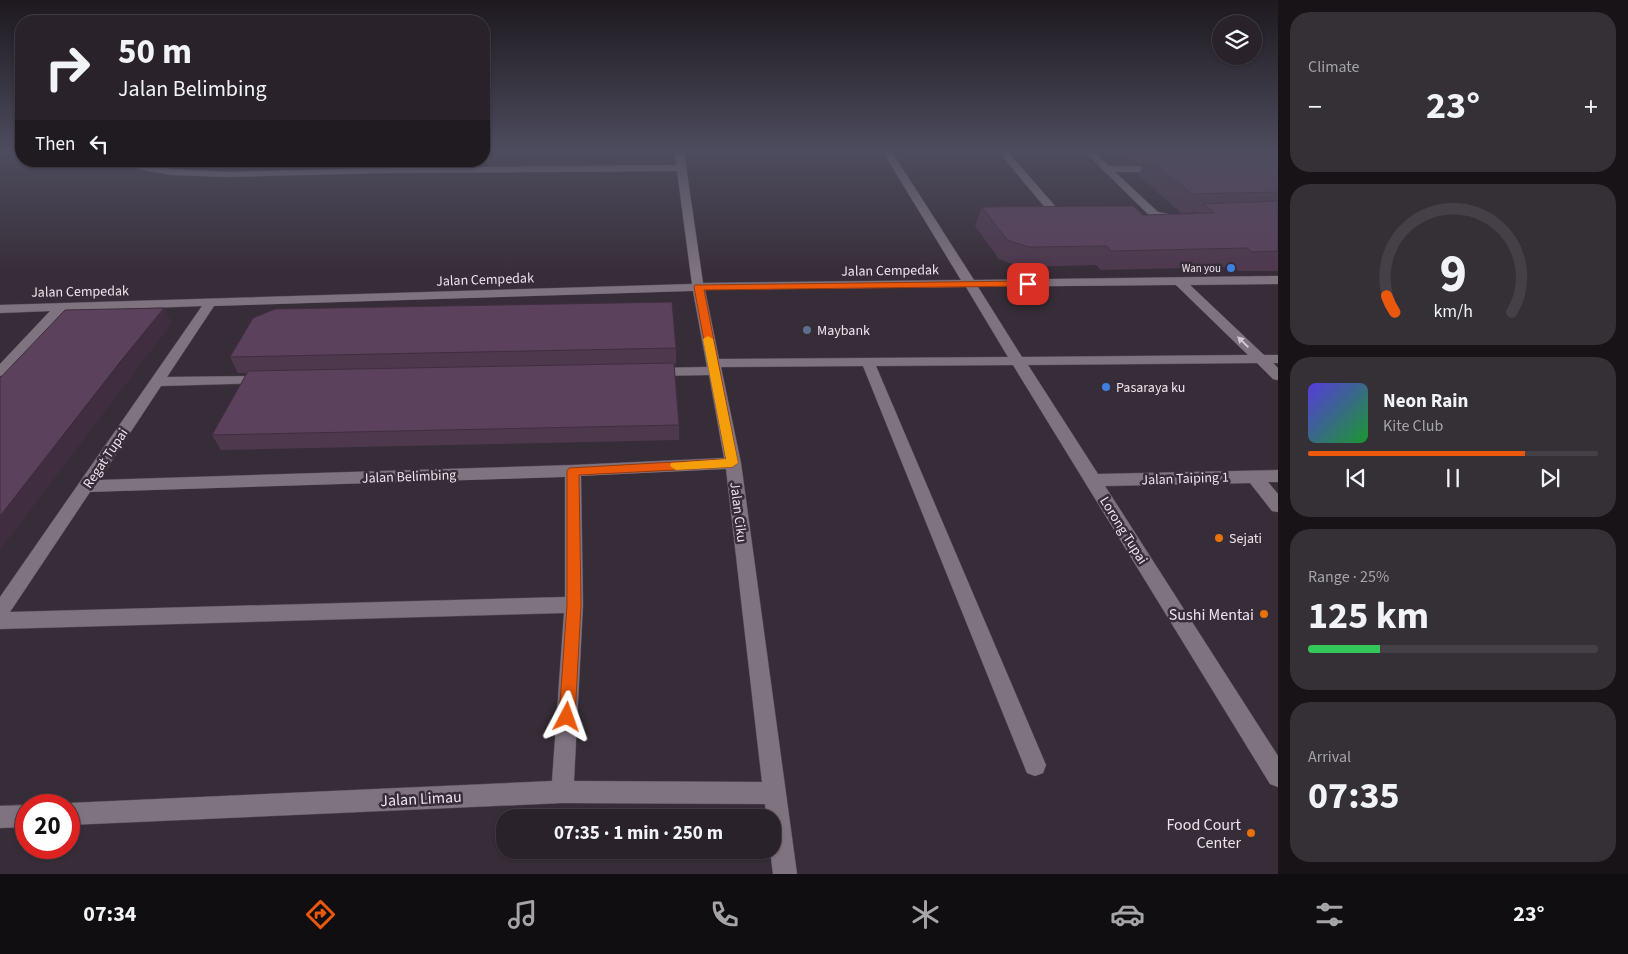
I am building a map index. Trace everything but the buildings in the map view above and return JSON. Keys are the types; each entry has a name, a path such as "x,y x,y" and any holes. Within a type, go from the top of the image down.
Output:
{"street":[{"name":"Jalan Ciku","path":"684,193 698,287 732,463 773,793 785,874"},
{"name":"Lorong Tupai","path":"913,193 1278,776"},
{"path":"1038,193 1052,209"},
{"path":"1131,193 1154,215 1181,217"},
{"name":"Jalan Cempedak","path":"0,309 62,306 210,304 698,287 1278,280"},
{"path":"1179,281 1278,376"},
{"name":"Regat Tupai","path":"0,612 210,304"},
{"path":"0,372 62,306"},
{"path":"644,373 713,367 868,362 1278,359"},
{"path":"868,362 1035,765"},
{"path":"157,382 277,380"},
{"name":"Jalan Belimbing","path":"86,486 573,471 732,463"},
{"path":"562,792 574,605 573,471"},
{"path":"1254,476 1278,506"},
{"name":"Jalan Taiping 1","path":"1092,480 1278,476"},
{"path":"0,621 574,605"},
{"name":"Jalan Limau","path":"80,814 562,792 773,793"},
{"path":"0,817 15,816"}],"slow traffic":[{"path":"676,466 732,463 708,339"}],"place":[{"name":"Wan you","path":"1231,268"},
{"name":"Maybank","path":"807,330"},
{"name":"Pasaraya ku","path":"1106,387"},
{"name":"Sejati","path":"1219,538"},
{"name":"Sushi Mentai","path":"1264,614"},
{"name":"Food Court Center","path":"1251,833"}],"route":[{"path":"567,717 574,605 573,471 732,463 698,287 1028,284"}]}
